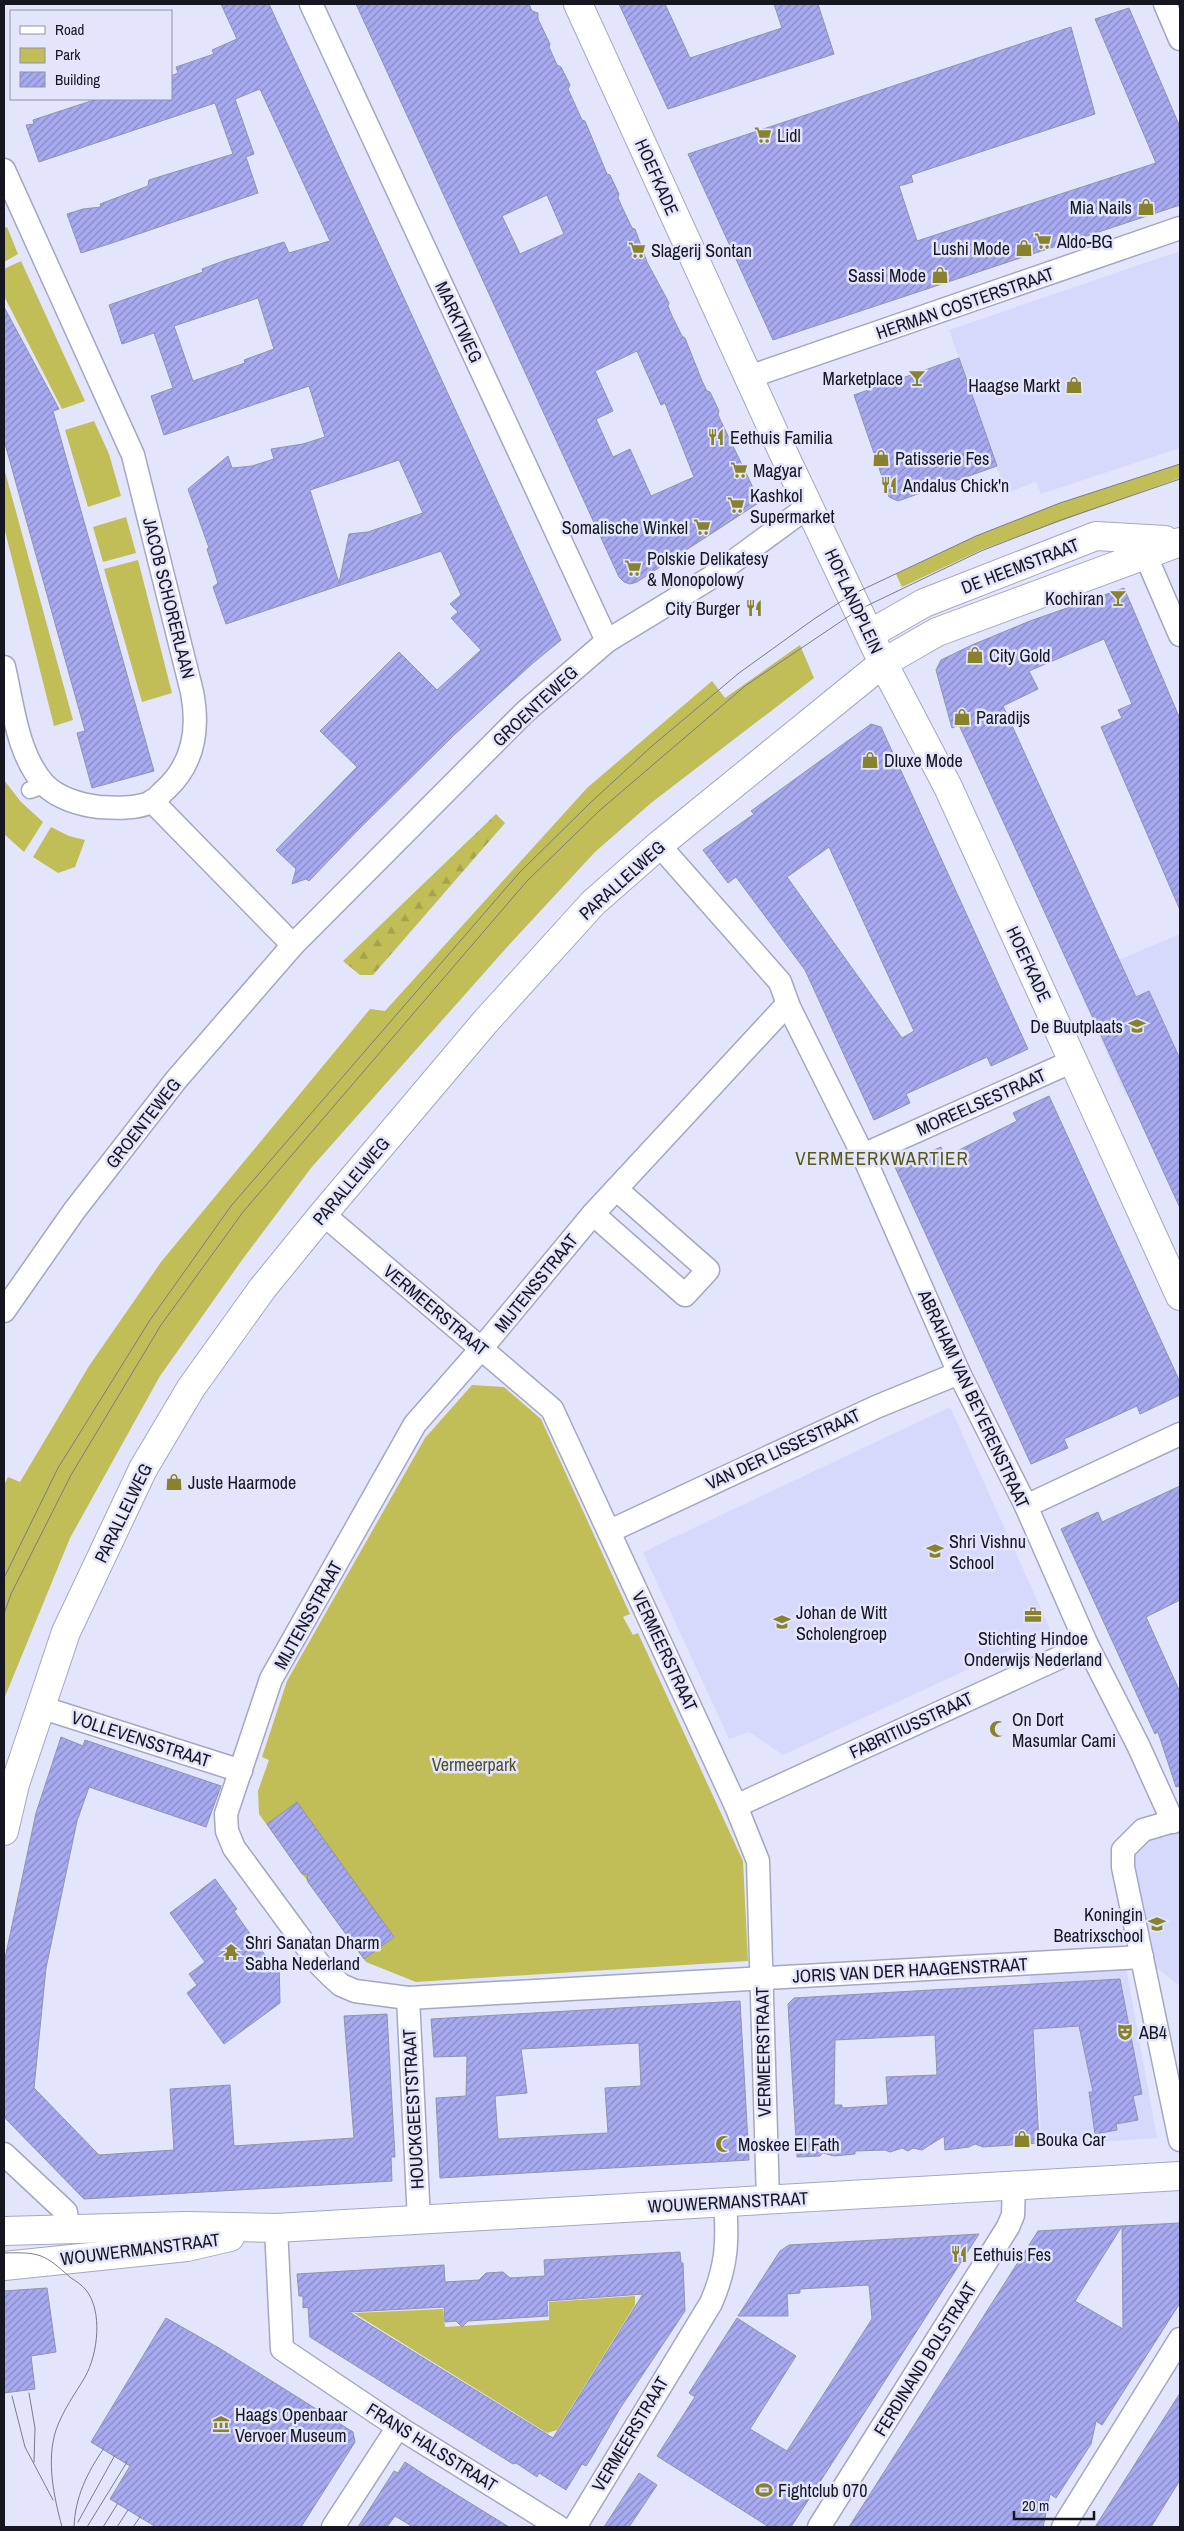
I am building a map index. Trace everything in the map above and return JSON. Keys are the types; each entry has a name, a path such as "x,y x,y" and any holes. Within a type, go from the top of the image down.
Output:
{"street":[{"name":"MARKTWEG","path":"311,4 606,641"},
{"name":"HOEFKADE","path":"578,4 646,149 738,357 749,377"},
{"path":"1165,4 1180,39"},
{"name":"JACOB SCHORERLAAN","path":"4,170 133,455 196,712 195,735 187,761 174,781 152,801 136,807 87,806 38,788 27,758 4,667"},
{"name":"HERMAN COSTERSTRAAT","path":"749,377 1180,228"},
{"name":"HOFLANDPLEIN","path":"749,377 883,663"},
{"name":"GROENTEWEG","path":"4,1311 74,1211 176,1080 293,944 526,712 606,641 712,577 809,506"},
{"name":"DE HEEMSTRAAT","path":"870,634 924,603 1096,536 1142,547"},
{"name":"DE HEEMSTRAAT","path":"883,663 937,632 1142,547 1180,540"},
{"path":"1142,547 1180,635"},
{"name":"HOEFKADE","path":"883,663 948,787 1180,1296"},
{"name":"PARALLELWEG","path":"4,1831 15,1784 66,1632 143,1469 191,1388 262,1288 486,1021 587,910 659,845 829,709 883,663"},
{"path":"152,801 293,944"},
{"name":"ABRAHAM VAN BEYERENSTRAAT","path":"659,845 780,982 789,1007 863,1155 959,1373 1026,1506 1087,1645 1177,1820 1143,1830 1123,1850 1123,1867 1180,2140"},
{"name":"MIJTENSSTRAAT","path":"408,1998 355,1991 341,1985 320,1965 234,1848 227,1831 226,1814 271,1680 415,1424 481,1349 593,1214 782,1010 789,1007"},
{"name":"MOREELSESTRAAT","path":"863,1155 1073,1061"},
{"path":"593,1214 685,1295 708,1270 616,1189"},
{"name":"VERMEERSTRAAT","path":"323,1214 552,1409 736,1806 758,1861 768,2200"},
{"name":"VAN DER LISSESTRAAT","path":"610,1531 876,1407 959,1373"},
{"path":"1026,1506 1180,1434"},
{"name":"FABRITIUSSTRAAT","path":"736,1806 1087,1645"},
{"name":"VOLLEVENSSTRAAT","path":"40,1707 241,1771"},
{"name":"JORIS VAN DER HAAGENSTRAAT","path":"408,1998 1142,1957"},
{"name":"HOUCKGEESTSTRAAT","path":"408,1998 419,2220"},
{"name":"WOUWERMANSTRAAT","path":"4,2154 66,2212 68,2228"},
{"name":"WOUWERMANSTRAAT","path":"4,2231 187,2226 276,2228 1180,2176"},
{"name":"FERDINAND BOLSTRAAT","path":"819,2527 1008,2227 1014,2215 1014,2186"},
{"name":"VERMEERSTRAAT","path":"575,2527 710,2303 722,2278 727,2255 725,2202"},
{"name":"WOUWERMANSTRAAT","path":"4,2266 186,2246 276,2228"},
{"name":"FRANS HALSSTRAAT","path":"276,2228 282,2349 398,2427 559,2527"},
{"path":"1063,2527 1180,2339"},
{"path":"333,2527 398,2427"}],"shaded area":[{"name":"Haagse Markt","path":"1180,251 1180,448 1041,494 1036,481 1006,494 949,330"},
{"name":"De Buutplaats","path":"1180,934 1180,1073 1126,1096 1074,979"},
{"path":"950,1407 1051,1631 783,1755 749,1732 729,1739 643,1552"},
{"name":"Koningin Beatrixschool","path":"1180,1820 1180,1986 1142,1957 1132,1839"},
{"path":"1029,1964 1126,1967 1157,2138 1042,2146"}],"green space":[{"path":"7,227 18,254 4,262 4,228"},
{"path":"21,261 85,401 62,409 4,296 4,269"},
{"path":"94,421 109,454 121,496 88,507 65,430"},
{"path":"1180,464 1180,478 981,550 902,587 896,574 976,536 1060,503"},
{"path":"4,468 73,720 54,726 4,527"},
{"path":"126,517 136,553 103,562 93,527"},
{"path":"138,560 172,693 142,702 104,569"},
{"path":"800,645 814,678 651,803 595,852 508,946 311,1168 242,1260 160,1376 70,1538 4,1699 4,1485 8,1477 20,1482 89,1366 161,1262 370,1009 385,1011 587,788 712,681 725,698"},
{"path":"4,780 21,802 43,822 24,852 4,834"},
{"path":"496,814 505,823 373,975 360,975 343,961"},
{"path":"51,827 69,836 85,840 75,867 58,873 33,857"},
{"name":"Vermeerpark","path":"472,1385 504,1387 541,1419 630,1614 623,1617 633,1635 638,1633 743,1861 748,1961 416,1982 366,1962 259,1814 258,1791 269,1760 262,1757 287,1681 425,1438"},
{"path":"635,2296 635,2305 557,2430 547,2433 354,2313 443,2309 445,2327 549,2320 549,2302"}],"building":[{"path":"221,4 269,4 561,640 453,736 309,881 306,879 292,884 296,869 276,850 357,767 320,731 399,652 437,690 481,650 451,618 458,612 450,604 461,595 441,551 226,624 213,587 218,583 207,549 209,548 188,489 228,456 232,468 252,466 274,459 271,449 303,444 325,437 309,386 164,435 151,396 173,388 154,333 122,344 109,305 203,272 202,269 226,260 284,242 289,253 330,241 260,89 235,99 254,154 246,157 258,193 81,253 67,214 83,209 101,207 100,204 148,186 149,180 233,154 215,103 39,162 26,125 34,124 33,120 94,100 172,100 172,76 178,73 176,67 214,54 212,50 237,39","holes":["258,298 274,349 244,360 245,363 193,381 174,326","399,460 423,513 368,532 349,534 339,583 310,490"]},
{"path":"356,4 529,4 532,11 538,13 538,19 550,44 549,47 557,65 561,67 570,85 568,89 582,120 585,121 607,174 610,175 619,194 618,198 622,207 632,228 635,229 647,262 669,303 668,306 672,316 682,336 685,338 702,381 707,391 710,392 719,411 718,415 760,502 637,582 630,584 624,582 619,577","holes":["547,195 564,234 520,254 502,216","637,351 661,405 665,403 694,477 651,496 630,449 613,457 596,419 613,411 595,371"]},
{"path":"619,4 665,4 690,58 782,28 774,4 818,4 834,54 668,109"},
{"path":"1129,8 1180,127 1180,205 773,340 688,154 1071,27 1095,114 911,175 913,182 899,186 917,241 1156,163 1095,19"},
{"path":"4,307 59,409 53,411 154,771 92,788 77,733 85,731 4,440"},
{"path":"959,358 997,466 898,501 889,497 854,395"},
{"path":"1124,588 1180,719 1180,910 1101,727 1122,718 1118,710 1132,704 1104,639 1029,671 1038,689 1003,706 1136,997 1149,991 1180,1059 1180,1208 959,725 952,728 936,670 941,660 972,645 1030,621"},
{"path":"871,724 881,727 1028,1049 991,1066 987,1057 906,1094 910,1103 874,1120 805,970 736,877 728,883 703,850 754,814 751,811","holes":["829,847 914,1031 902,1038 787,877"]},
{"path":"1049,1096 1180,1382 1180,1395 1140,1414 1137,1406 1064,1439 1068,1448 1031,1464 895,1167 941,1147 945,1157 1017,1121 1013,1113"},
{"path":"1180,1486 1180,1600 1146,1617 1180,1692 1180,1786 1176,1787 1158,1732 1155,1734 1061,1529 1098,1512 1102,1522"},
{"path":"61,1737 83,1746 85,1740 221,1786 206,1827 89,1787 77,1821 46,1968 34,2088 99,2155 174,2150 170,2089 230,2085 234,2146 354,2138 344,2016 387,2014 395,2157 391,2157 392,2181 84,2199 4,2117 4,1963 36,1813"},
{"path":"297,1802 394,1937 364,1959 308,1882 307,1874 302,1874 267,1824"},
{"name":"Shri Sanatan Dharm Sabha Nederland","path":"215,1879 237,1909 234,1911 272,1965 279,1960 280,2003 224,2044 187,1993 197,1985 189,1974 205,1962 170,1913"},
{"path":"1120,1979 1142,2094 1133,2096 1138,2120 1116,2124 1117,2130 1095,2134 1089,2092 1093,2092 1079,2026 1033,2029 1039,2143 983,2147 975,2144 969,2147 945,2150 944,2136 922,2150 913,2148 908,2151 902,2148 890,2152 885,2150 855,2151 855,2154 834,2156 823,2153 820,2156 797,2157 788,2004 794,1998","holes":["935,2035 937,2075 886,2077 888,2105 842,2108 842,2105 834,2105 835,2040"]},
{"path":"740,2001 749,2160 440,2178 436,2098 466,2096 467,2056 434,2057 431,2019","holes":["639,2043 641,2086 605,2088 608,2133 498,2139 495,2096 527,2093 521,2049"]},
{"path":"1180,2223 1180,2303 1102,2425 1096,2421 1091,2444 1056,2498 1050,2494 1043,2527 849,2527 1038,2231 1122,2226","holes":["1122,2226 1123,2329 1075,2301"]},
{"path":"979,2234 791,2527 769,2527 657,2456 695,2397 689,2393 737,2318 796,2356 750,2429 787,2451 872,2319 869,2285 800,2289 800,2293 787,2294 788,2316 738,2316 780,2251 789,2245"},
{"path":"680,2252 681,2263 683,2263 685,2311 619,2410 586,2466 582,2464 566,2490 539,2473 537,2477 516,2463 513,2464 310,2337 308,2307 303,2308 303,2296 299,2296 297,2274 444,2265 445,2282 479,2280 486,2273 503,2272 510,2278 545,2276 544,2260","holes":["643,2294 553,2438 349,2312 444,2307 445,2322 456,2321 462,2327 468,2321 548,2316 547,2301"]},
{"path":"47,2288 56,2352 31,2356 35,2389 4,2393 4,2291"},
{"name":"Haags Openbaar Vervoer Museum","path":"166,2318 219,2348 353,2432 355,2442 301,2527 156,2527 110,2499 130,2466 91,2442"},
{"path":"1180,2393 1180,2480 1151,2527 1095,2527"},
{"path":"405,2462 509,2527 413,2527 395,2516 387,2527 358,2527 394,2471 398,2473"},
{"path":"639,2473 657,2485 629,2527 604,2527"}],"tram line":[{"path":"4,1578 58,1468 150,1320 231,1206 519,873 589,804 652,746 739,673 851,595 976,536 1060,503 1180,464"},
{"path":"4,1614 11,1594 71,1475 161,1325 243,1212 527,881 599,811 745,686 858,610 981,551 1061,520 1180,479"},
{"path":"4,2253 34,2254 48,2259 84,2288 95,2309 97,2333 93,2357 85,2377 62,2416 53,2442 52,2479 62,2527"},
{"path":"29,2393 35,2428 34,2462"},
{"path":"12,2396 25,2447 53,2500"},
{"path":"74,2527 79,2495 92,2467 104,2448"},
{"path":"78,2522 115,2455"},
{"path":"87,2527 127,2462"},
{"path":"103,2527 118,2503"},
{"path":"117,2527 128,2510"},
{"path":"133,2527 140,2517"}],"place":[{"name":"Lidl","path":"763,135"},
{"name":"Mia Nails","path":"1146,207"},
{"name":"Aldo-BG","path":"1043,241"},
{"name":"Lushi Mode","path":"1024,248"},
{"name":"Slagerij Sontan","path":"637,250"},
{"name":"Sassi Mode","path":"940,275"},
{"name":"Marketplace","path":"917,378"},
{"name":"Haagse Markt","path":"1074,385"},
{"name":"Eethuis Familia","path":"716,437"},
{"name":"Patisserie Fes","path":"881,458"},
{"name":"Magyar","path":"739,470"},
{"name":"Andalus Chick'n","path":"889,485"},
{"name":"Kashkol Supermarket","path":"736,505"},
{"name":"Somalische Winkel","path":"702,527"},
{"name":"Polskie Delikatesy & Monopolowy","path":"633,568"},
{"name":"Kochiran","path":"1118,598"},
{"name":"City Burger","path":"754,608"},
{"name":"City Gold","path":"975,655"},
{"name":"Paradijs","path":"962,717"},
{"name":"Dluxe Mode","path":"870,760"},
{"name":"De Buutplaats","path":"1137,1026"},
{"name":"Juste Haarmode","path":"174,1482"},
{"name":"Shri Vishnu School","path":"935,1551"},
{"name":"Stichting Hindoe Onderwijs Nederland","path":"1033,1615"},
{"name":"Johan de Witt Scholengroep","path":"782,1622"},
{"name":"On Dort Masumlar Cami","path":"998,1729"},
{"name":"Koningin Beatrixschool","path":"1157,1924"},
{"name":"Shri Sanatan Dharm Sabha Nederland","path":"231,1952"},
{"name":"AB4","path":"1125,2032"},
{"name":"Bouka Car","path":"1022,2139"},
{"name":"Moskee El Fath","path":"724,2144"},
{"name":"Eethuis Fes","path":"959,2254"},
{"name":"Haags Openbaar Vervoer Museum","path":"221,2424"},
{"name":"Fightclub 070","path":"764,2490"}],"district":[{"name":"VERMEERKWARTIER","path":"882,1158"}]}
